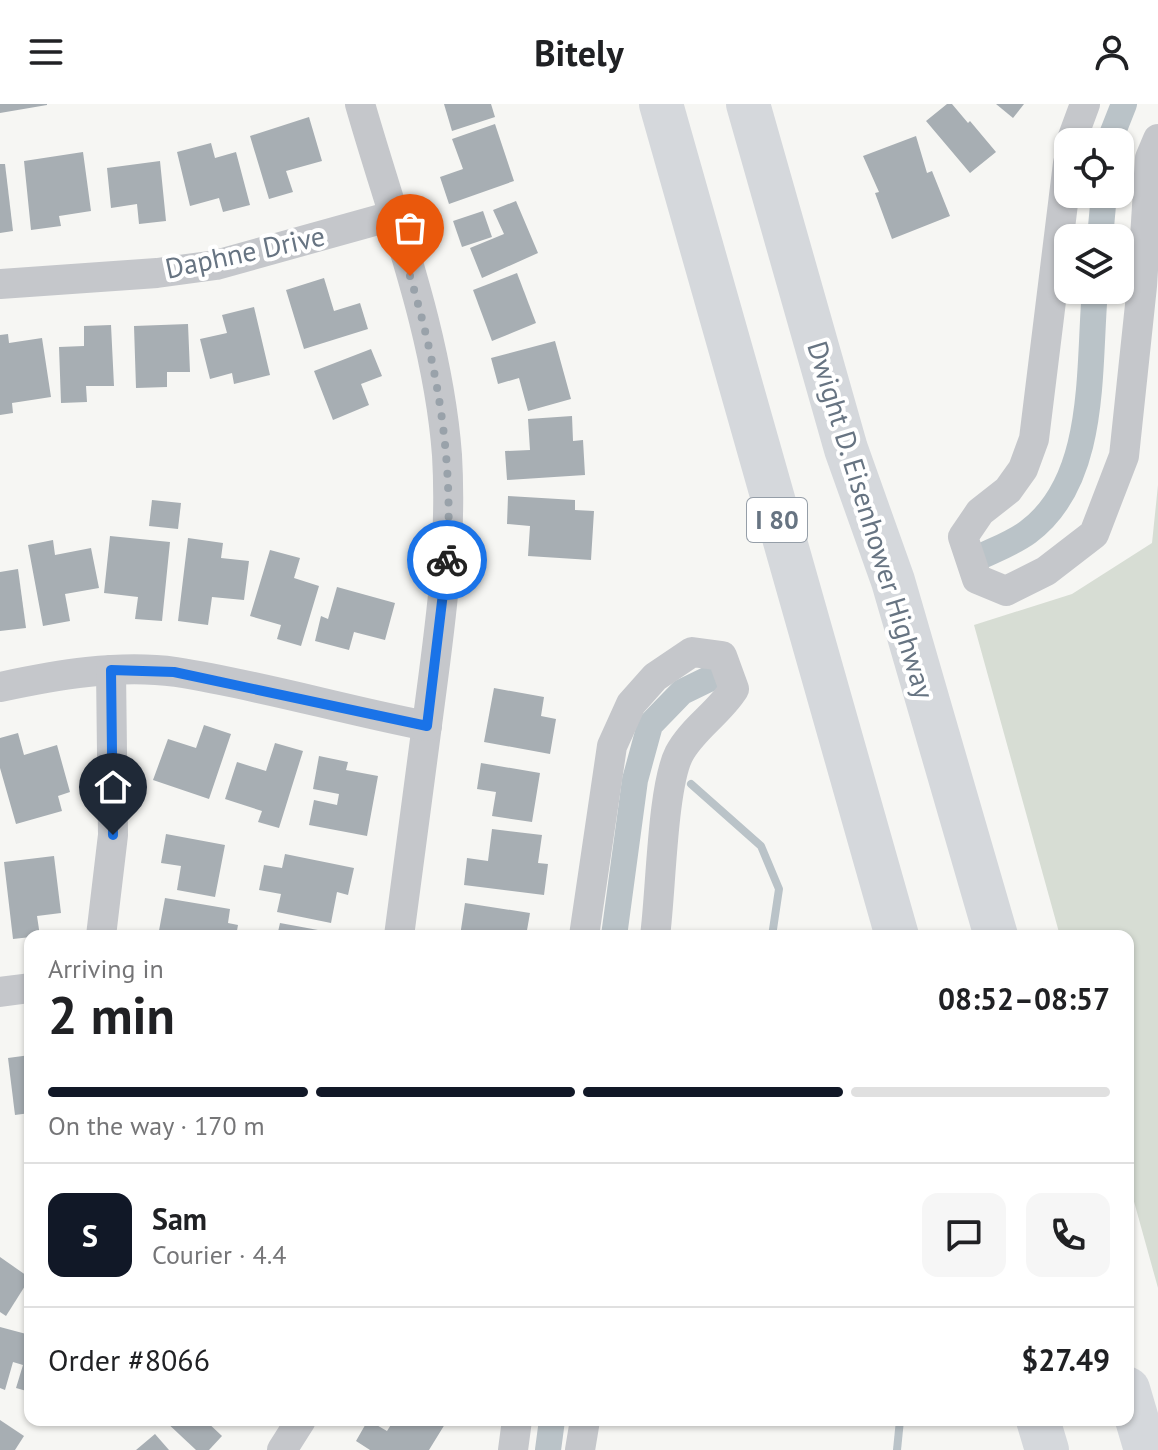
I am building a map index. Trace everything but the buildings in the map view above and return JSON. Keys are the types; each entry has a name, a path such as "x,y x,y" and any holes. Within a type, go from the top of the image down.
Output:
{"highway":[{"name":"I 80","path":"661,104 895,930"},
{"name":"Dwight D. Eisenhower Highway","path":"748,104 846,449 893,581 994,930"},
{"path":"1134,1409 1146,1450"},
{"path":"1040,1426 1047,1450"}],"street":[{"path":"360,104 437,379 447,453 450,528 446,588 400,930"},
{"path":"1076,128 1085,104"},
{"path":"1062,208 1034,439 1023,469 1008,490 980,512 963,537 977,579 1006,591 1046,571 1094,534 1124,456 1142,286 1150,158 1158,139"},
{"name":"Daphne Drive","path":"0,284 157,273 216,265 392,216"},
{"path":"585,930 612,746 631,704 655,677 692,652 722,656 734,689 719,712 696,732 679,755 670,787 656,930"},
{"path":"0,687 49,677 111,670 174,672 427,726"},
{"path":"102,930 113,835 111,670"},
{"path":"0,992 24,989"},
{"path":"282,1450 297,1426"},
{"path":"513,1450 516,1426"},
{"path":"580,1450 584,1426"}],"shaded area":[{"path":"1158,485 1158,1288 1134,1202 1134,930 1058,930 974,625 1072,594 1152,543"}],"waterway":[{"path":"1115,128 1124,104"},
{"path":"1101,224 1103,208"},
{"path":"978,558 1028,532 1051,510 1067,483 1085,421 1094,304"},
{"path":"615,930 635,780 650,725 682,692 719,674"},
{"path":"691,784 761,846 779,889 773,930"},
{"path":"548,1450 551,1426"},
{"path":"897,1450 899,1426"}],"way so far":[{"path":"410,276 437,379 447,453 450,528 447,560"}],"route":[{"path":"113,835 111,670 174,672 427,726 447,560"}]}
